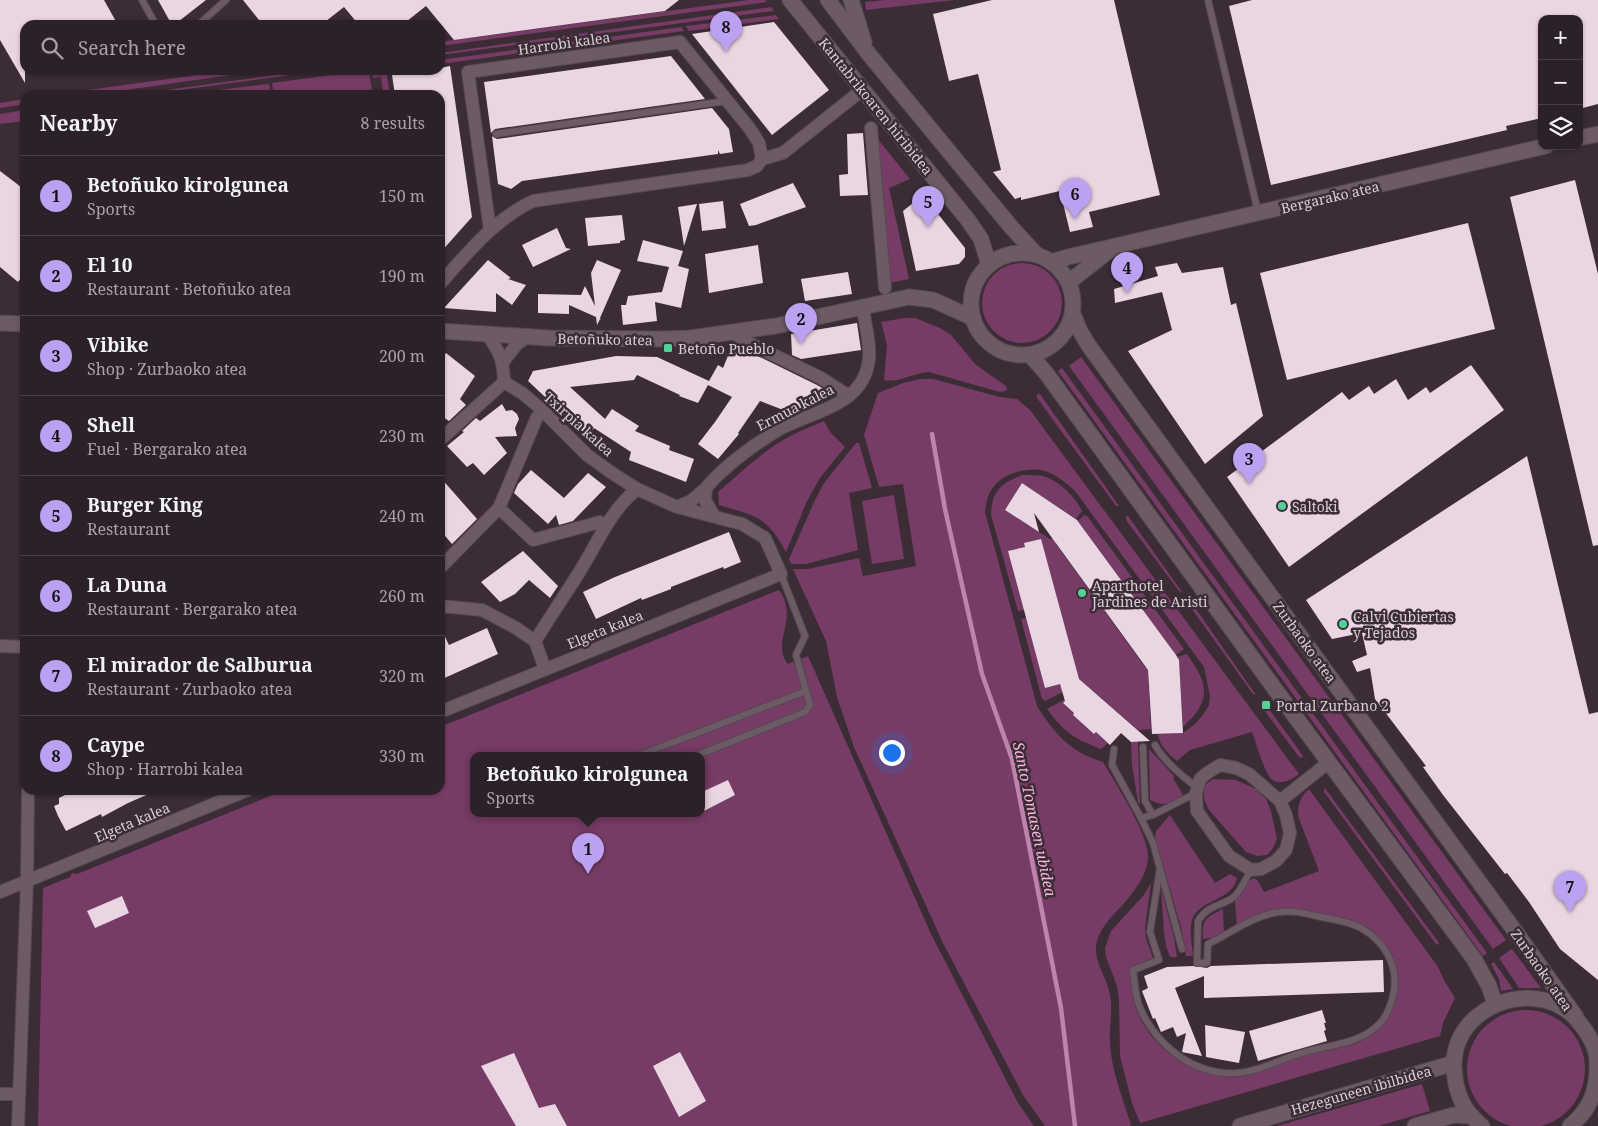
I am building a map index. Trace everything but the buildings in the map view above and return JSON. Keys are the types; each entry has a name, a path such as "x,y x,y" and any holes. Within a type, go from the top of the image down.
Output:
{"main road":[{"name":"Kantabrikoaren hiribidea","path":"790,0 976,230 989,265"},
{"name":"Kantabrikoaren hiribidea","path":"828,0 868,52 1012,228 1037,255"},
{"path":"851,0 868,52"},
{"path":"1583,137 1598,134"},
{"name":"Bergarako atea","path":"1051,262 1068,256 1258,214 1538,148"},
{"name":"Bergarako atea","path":"1069,282 1114,247"},
{"path":"1012,254 1037,255 1051,262 1069,282 1074,304 1073,314 1067,329 1058,342 1045,350 1030,355 1012,354 994,347 981,334 973,318 971,303 973,289 979,276 989,265 1000,258 1012,254"},
{"name":"Betoñuko atea","path":"445,332 666,339 733,333 776,326 909,297 925,298 949,306 973,318"},
{"name":"Zurbaoko atea","path":"1073,314 1089,346 1588,1033"},
{"path":"0,323 20,324"},
{"path":"1030,355 1046,373 1474,959 1489,986 1495,1004"},
{"path":"1476,1121 1457,1091 1454,1063 1458,1044 1466,1028 1479,1014 1495,1004 1518,998 1534,998 1549,1001 1576,1017"},
{"path":"1588,1033 1598,1048"},
{"path":"1580,1124 1591,1101 1598,1078 1596,1055 1588,1033"},
{"name":"Hezeguneen ibilbidea","path":"1240,1126 1454,1063"},
{"path":"1415,1126 1454,1115 1476,1121"}],"street":[{"name":"Harrobi kalea","path":"490,230 468,72 680,42 750,129 759,143 762,159"},
{"path":"445,279 490,230 509,214 533,201 736,173 757,166 762,159 783,153 862,90"},
{"path":"871,128 886,288"},
{"name":"Ermua kalea","path":"677,507 690,501 721,473 768,436 801,418 833,405 857,390 868,365 869,356 863,308"},
{"path":"733,333 747,342 821,378 849,396"},
{"path":"445,435 504,382 504,362 487,334"},
{"path":"504,362 517,344 528,336"},
{"name":"Txirpia kalea","path":"504,382 522,393 587,455 637,489 677,507 742,524 764,538 781,574"},
{"path":"445,563 499,508 537,417"},
{"path":"706,488 705,500 714,516"},
{"path":"535,641 614,512 637,489"},
{"path":"499,508 533,540 600,522"},
{"name":"Elgeta kalea","path":"445,710 781,574"},
{"path":"445,606 482,610 516,628 535,641 545,669"},
{"path":"0,646 20,647"},
{"path":"1280,801 1329,762"},
{"path":"1220,765 1236,768 1249,774 1280,801 1290,833 1286,850 1276,862 1260,869 1251,870 1229,856 1211,832 1197,811 1196,791 1200,779 1220,765"},
{"path":"18,1126 27,881 28,795"},
{"name":"Elgeta kalea","path":"0,892 236,795"},
{"path":"0,1094 18,1094"}],"lane":[{"path":"142,0 153,20"},
{"path":"204,20 226,0"},
{"path":"1208,0 1258,214"},
{"path":"496,134 728,101"},
{"path":"705,752 805,712 810,705 796,655 805,636 781,574"},
{"path":"648,752 806,691"},
{"path":"1141,818 1153,815 1196,791 1160,753 1156,745"},
{"path":"1143,747 1146,801 1153,815"},
{"path":"1114,749 1112,765 1153,843 1182,949"},
{"path":"1160,868 1150,932 1159,960 1133,970 1139,1006 1151,1031 1177,1056 1207,1069 1236,1073 1265,1068 1294,1055 1357,1039 1368,1033 1386,1015 1392,1001 1394,988 1395,972 1391,960 1375,938 1360,928 1295,911 1264,915 1208,944 1207,963 1197,963 1198,920 1216,905 1234,896 1251,870"}],"shaded area":[{"path":"749,0 765,0 767,2 445,45 445,41"},
{"path":"886,0 955,0 866,10 865,2"},
{"path":"771,7 774,11 445,54 445,52"},
{"path":"776,15 779,19 689,31 686,26"},
{"path":"681,27 684,31 445,63 445,59"},
{"path":"198,75 232,75 125,90 88,90"},
{"path":"275,75 292,75 180,90 166,90"},
{"path":"332,75 370,75 372,90 273,90 272,83"},
{"path":"373,75 388,75 389,90 383,90 381,77 373,78"},
{"path":"269,84 270,90 217,90"},
{"path":"20,100 20,105 0,108 0,103"},
{"path":"20,111 20,122 0,124 0,114"},
{"path":"876,137 910,179 889,188 909,279 890,283"},
{"path":"1014,263 1030,263 1051,274 1062,295 1062,311 1051,332 1030,343 1014,343 1000,337 988,325 982,311 982,295 988,281 1000,269"},
{"path":"915,318 940,328 951,335 976,365 1006,386 1007,389 1000,392 929,372 896,380 884,380 887,345 881,322"},
{"path":"1081,357 1506,940 1493,949 1069,366"},
{"path":"1062,368 1487,953 1483,956 1058,371"},
{"path":"921,379 933,379 1000,397 1017,399 1030,410 1299,774 1284,782 1274,781 1267,773 1252,732 1190,750 1177,761 1171,756 1162,746 1158,734 1183,733 1203,715 1209,705 1210,696 1204,667 1072,488 1045,471 1031,469 1016,472 996,483 989,494 985,512 1037,706 1064,741 1081,753 1103,762 1138,823 1147,848 1147,864 1140,881 1102,930 1096,948 1098,962 1110,995 1111,1055 1118,1085 1131,1125 1129,1126 1045,1126 1023,1095 943,943 854,747 837,697 826,641 793,569 808,569 859,558 863,576 916,566 903,484 879,487 864,435 878,393 903,383"},
{"path":"1037,394 1040,394 1119,506 1116,506 1037,398"},
{"path":"824,421 830,432 845,447 820,478 807,501 786,552 773,531 759,519 719,505 718,492 772,447 792,435"},
{"path":"856,443 859,443 872,488 849,493 858,550 806,564 791,564 789,559 824,483"},
{"path":"1022,475 1043,476 1055,481 1071,495 1082,511 1076,519 1022,483 1005,510 1050,539 1057,536 1056,544 1097,601 1104,599 1105,612 1145,667 1153,666 1155,671 1148,675 1151,729 1138,730 1079,679 1024,543 1025,547 1008,552 1036,608 1018,611 991,515 995,494 1003,485"},
{"path":"894,495 904,559 872,564 862,501"},
{"path":"1084,515 1087,516 1134,580 1127,588 1078,521"},
{"path":"1126,516 1128,516 1182,592 1179,591 1126,520"},
{"path":"1138,586 1184,649 1176,655 1129,591"},
{"path":"779,590 785,601 787,611 782,647 783,655 788,664 808,656 931,934 1018,1103 1034,1126 38,1126 43,888 70,877 72,873 77,874 273,795 445,795 445,725"},
{"path":"1189,601 1256,695 1253,694 1189,605"},
{"path":"1026,618 1063,692 1045,701 1042,699 1021,619"},
{"path":"1187,654 1200,675 1204,692 1199,709 1183,727 1179,662 1177,657"},
{"path":"1069,697 1063,703 1074,713 1073,715 1094,734 1096,732 1108,743 1101,749 1070,734 1047,709"},
{"path":"1264,706 1267,706 1303,756 1302,758 1299,757 1264,710"},
{"path":"1131,742 1138,742 1140,805 1132,765"},
{"path":"1149,749 1174,776 1173,778 1183,795 1167,804 1160,804 1150,800"},
{"path":"1213,779 1236,780 1256,789 1266,799 1271,811 1277,839 1267,855 1257,856 1246,852 1209,810 1204,798 1204,789 1205,785"},
{"path":"1324,787 1439,943 1438,945 1324,792"},
{"path":"1309,789 1438,967 1455,998 1443,1023 1440,1036 1140,1123 1132,1103 1120,1056 1119,999 1117,986 1106,957 1105,948 1111,931 1143,896 1151,883 1145,927 1146,939 1153,958 1132,967 1133,997 1140,1019 1150,1034 1163,1048 1178,1059 1212,1073 1230,1075 1255,1073 1299,1057 1354,1044 1371,1035 1390,1014 1397,996 1398,977 1396,968 1390,956 1361,925 1311,912 1281,909 1263,913 1237,926 1235,901 1250,880 1254,878 1258,881 1264,892 1319,871 1298,816 1300,801"},
{"path":"1170,815 1215,883 1230,874 1237,878 1234,886 1229,891 1201,908 1192,920 1193,956 1186,956 1181,927 1155,838 1156,831"},
{"path":"1161,889 1174,937 1177,957 1170,957 1166,946"},
{"path":"1223,909 1224,933 1217,937 1203,939 1203,927 1206,919"},
{"path":"1512,949 1541,988 1519,988 1499,958"},
{"path":"1494,962 1513,989 1501,991 1499,979 1491,964"},
{"path":"1514,1011 1538,1011 1549,1014 1559,1020 1575,1036 1581,1046 1584,1057 1584,1081 1581,1092 1575,1102 1559,1118 1549,1124 1538,1127 1514,1127 1503,1124 1493,1118 1477,1102 1471,1092 1468,1081 1468,1057 1471,1046 1477,1036 1493,1020 1503,1014"},
{"path":"1422,1084 1430,1111 1379,1126 1277,1126"}],"waterway":[{"name":"Santo Tomasen ubidea","path":"932,434 945,509 982,674 1012,759 1061,1008 1075,1126"}],"place":[{"name":"Caype","path":"726,52"},
{"name":"La Duna","path":"1075,219"},
{"name":"Burger King","path":"928,227"},
{"name":"Shell","path":"1127,293"},
{"name":"El 10","path":"801,344"},
{"name":"Betoño Pueblo","path":"668,348"},
{"name":"Vibike","path":"1249,484"},
{"name":"Saltoki","path":"1282,506"},
{"name":"Aparthotel Jardines de Aristi","path":"1082,593"},
{"name":"Calvi Cubiertas y Tejados","path":"1343,624"},
{"name":"Portal Zurbano 2","path":"1266,705"},
{"name":"Betoñuko kirolgunea","path":"588,874"},
{"name":"El mirador de Salburua","path":"1570,912"}]}
